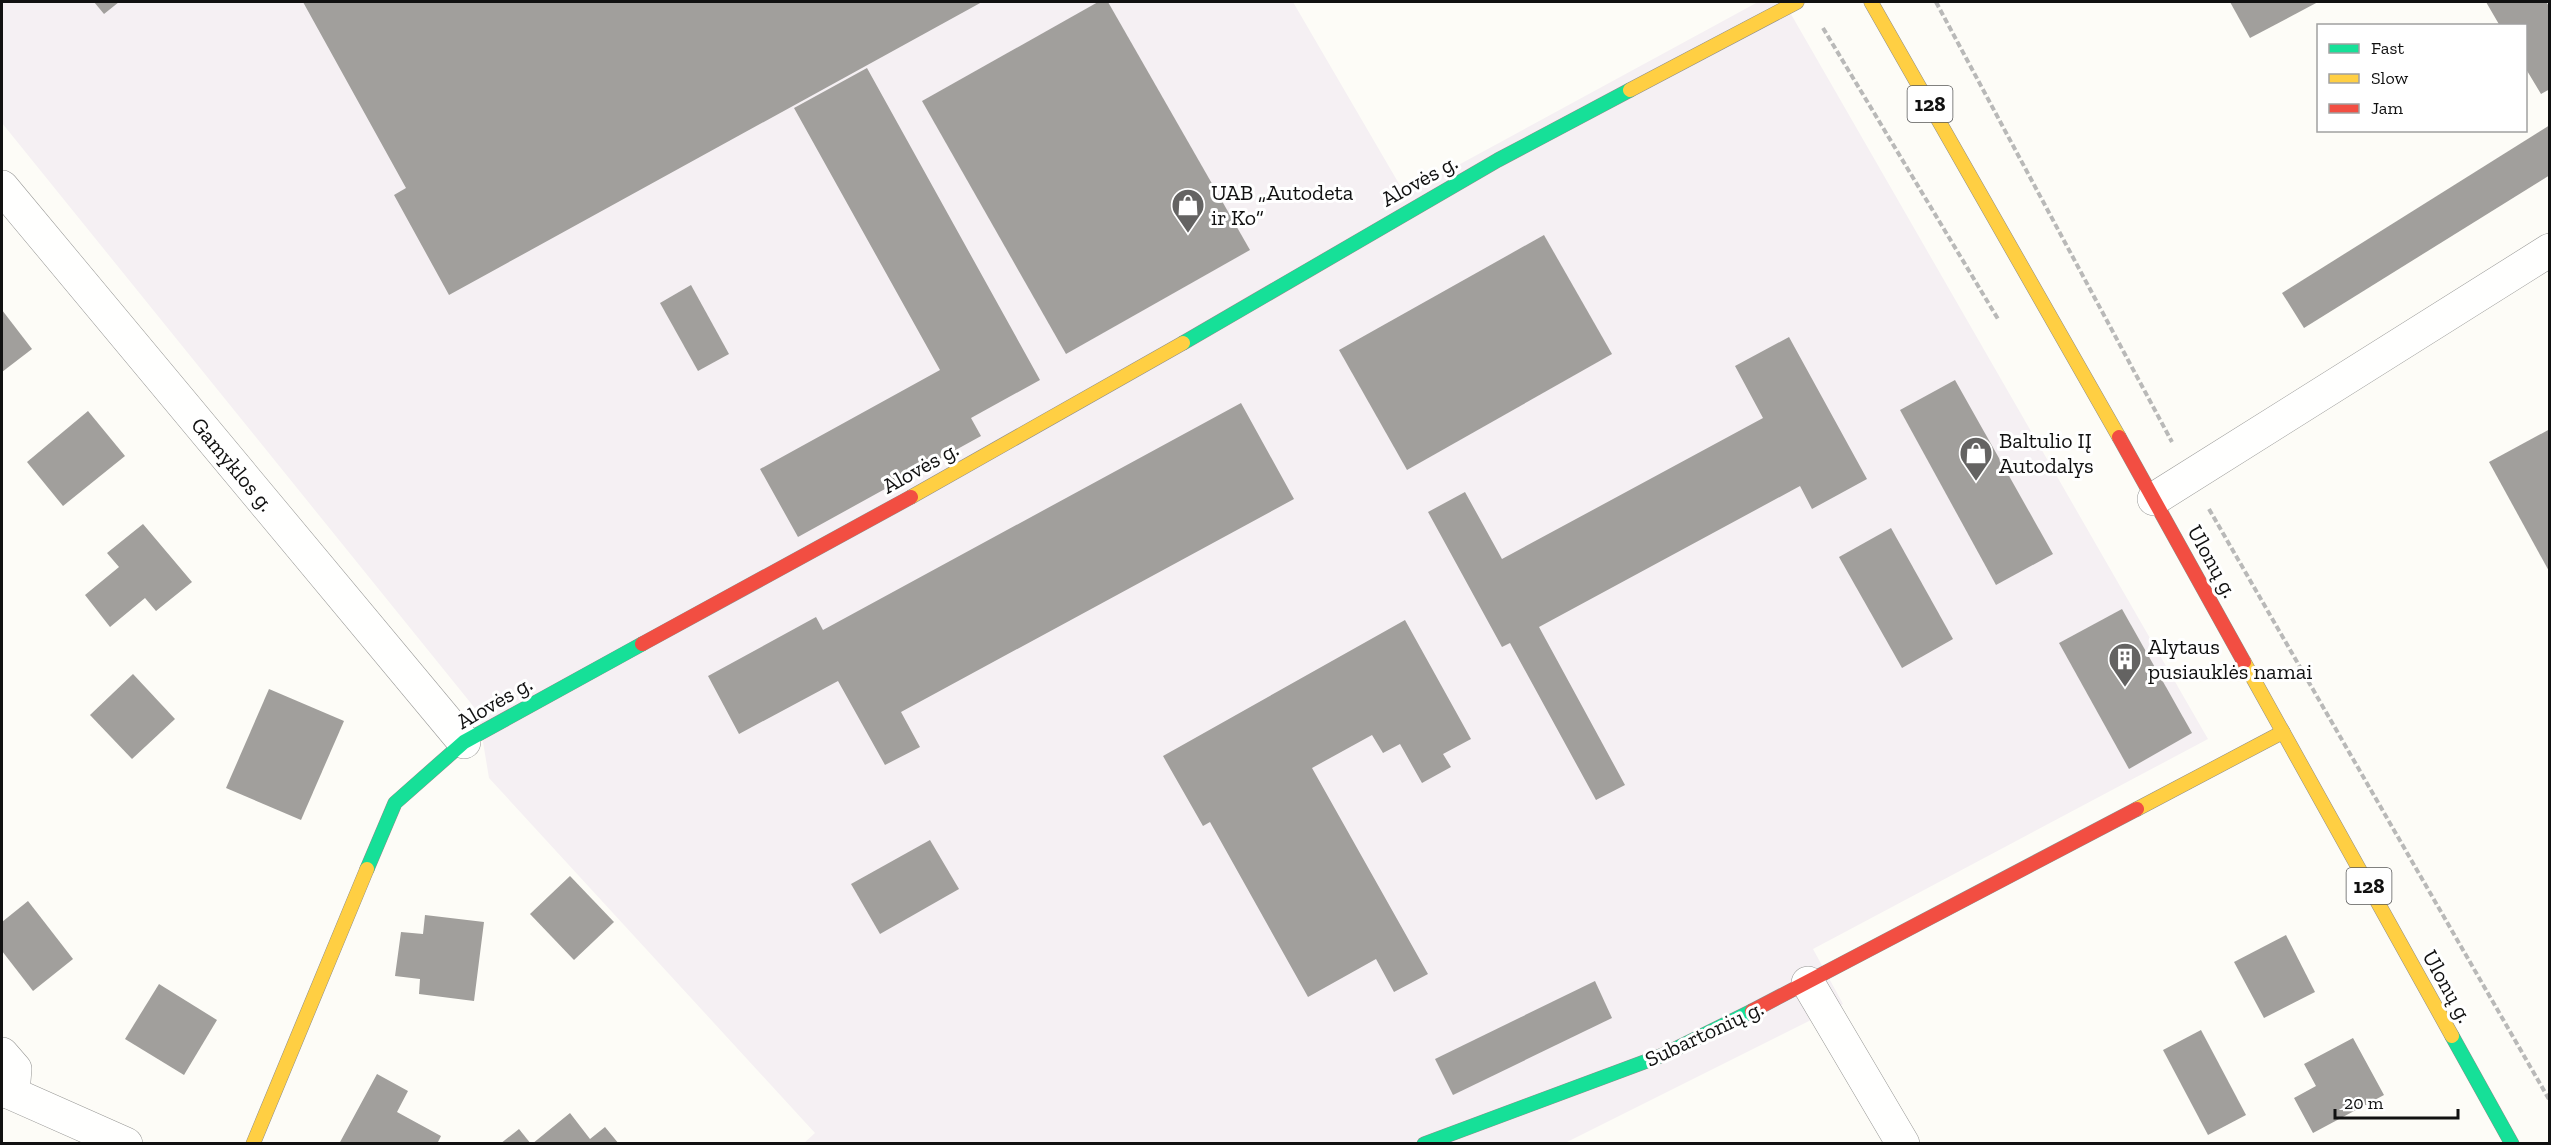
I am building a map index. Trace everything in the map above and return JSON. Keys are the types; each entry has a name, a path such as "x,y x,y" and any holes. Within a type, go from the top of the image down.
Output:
{"street":[{"name":"Alovės g.","path":"253,1143 288,1054 395,803 464,742 1036,428 1498,160 1797,2"},
{"name":"Ulonų g.","path":"1871,2 2154,499 2512,1143"},
{"name":"Gamyklos g.","path":"2,187 464,742"},
{"path":"2154,499 2550,250"},
{"name":"Subartonių g.","path":"1424,1143 1663,1055 1808,983 2283,732"},
{"path":"1808,983 1903,1143"},
{"path":"2,1054 15,1069 14,1080 5,1090 126,1143"}],"path":[{"path":"1936,2 2190,475 2550,1101"},
{"path":"1819,22 1998,319"}],"shaded area":[{"path":"2,2 1293,2 1405,194 1758,2 1784,2 2208,739 1813,949 1843,1004 1565,1143 804,1143 815,1133 489,778 478,712 2,123"}],"building":[{"path":"94,2 119,2 104,14"},
{"path":"303,2 982,2 449,295 394,195 406,188"},
{"path":"1098,2 1108,2 1250,250 1066,354 922,101"},
{"path":"2230,2 2318,2 2250,38"},
{"path":"2486,2 2546,2 2550,7 2550,89 2541,94 2527,71 2527,24 2499,24"},
{"path":"867,68 1040,380 971,418 981,436 798,537 760,469 940,370 794,108"},
{"path":"2550,125 2550,175 2304,328 2282,293"},
{"path":"1544,235 1612,354 1407,470 1339,350"},
{"path":"691,285 729,354 698,371 660,303"},
{"path":"2,310 32,349 2,372"},
{"path":"1789,337 1867,479 1812,509 1800,486 1539,627 1625,785 1596,800 1510,643 1502,647 1428,512 1465,492 1502,559 1763,418 1735,366"},
{"path":"1955,380 2053,554 1996,585 1900,410"},
{"path":"1241,403 1294,499 901,712 920,747 885,765 838,681 739,734 708,676 816,617 823,630"},
{"path":"88,411 125,456 63,506 27,462"},
{"path":"2550,429 2550,573 2489,462"},
{"path":"143,524 192,582 156,611 145,598 110,627 85,595 119,567 107,553"},
{"path":"1891,528 1953,639 1902,668 1839,557"},
{"name":"Alytaus pusiauklės namai","path":"2122,609 2192,733 2129,769 2059,643"},
{"path":"1405,620 1471,739 1443,754 1451,767 1422,783 1400,744 1383,753 1372,735 1312,768 1428,974 1394,992 1376,959 1308,997 1210,822 1203,826 1163,756"},
{"path":"133,674 175,719 132,759 90,715"},
{"path":"269,689 344,721 301,820 226,788"},
{"path":"930,840 959,889 880,934 851,884"},
{"path":"570,876 614,922 574,960 530,914"},
{"path":"28,901 73,959 33,991 2,951 2,922"},
{"path":"425,915 484,922 474,1001 419,994 420,979 395,976 401,932 423,934"},
{"path":"2286,935 2315,992 2264,1018 2234,962"},
{"path":"1595,981 1612,1018 1453,1095 1435,1059"},
{"path":"159,984 217,1020 184,1075 125,1039"},
{"path":"2201,1030 2246,1115 2208,1135 2163,1050"},
{"path":"2353,1038 2384,1095 2313,1133 2294,1098 2316,1086 2304,1064"},
{"path":"377,1074 408,1091 397,1112 441,1136 437,1144 339,1144"},
{"path":"570,1113 590,1139 605,1127 619,1144 532,1144"},
{"path":"519,1129 531,1144 500,1144"}],"traffic: fast":[{"path":"1183,343 1498,160 1630,90"},
{"path":"367,869 395,803 464,742 642,644"},
{"path":"1424,1144 1663,1055 1752,1011"},
{"path":"2452,1036 2512,1144"}],"traffic: slow":[{"path":"1630,90 1797,2"},
{"path":"1871,2 2119,437"},
{"path":"911,497 1183,343"},
{"path":"2244,662 2452,1036"},
{"path":"2137,809 2283,732"},
{"path":"253,1144 367,869"}],"traffic: jam":[{"path":"2119,437 2244,662"},
{"path":"642,644 911,497"},
{"path":"1752,1011 2137,809"}],"place":[{"name":"UAB „Autodeta ir Ko“","path":"1188,234"},
{"name":"Baltulio IĮ Autodalys","path":"1976,482"},
{"name":"Alytaus pusiauklės namai","path":"2125,688"}]}
